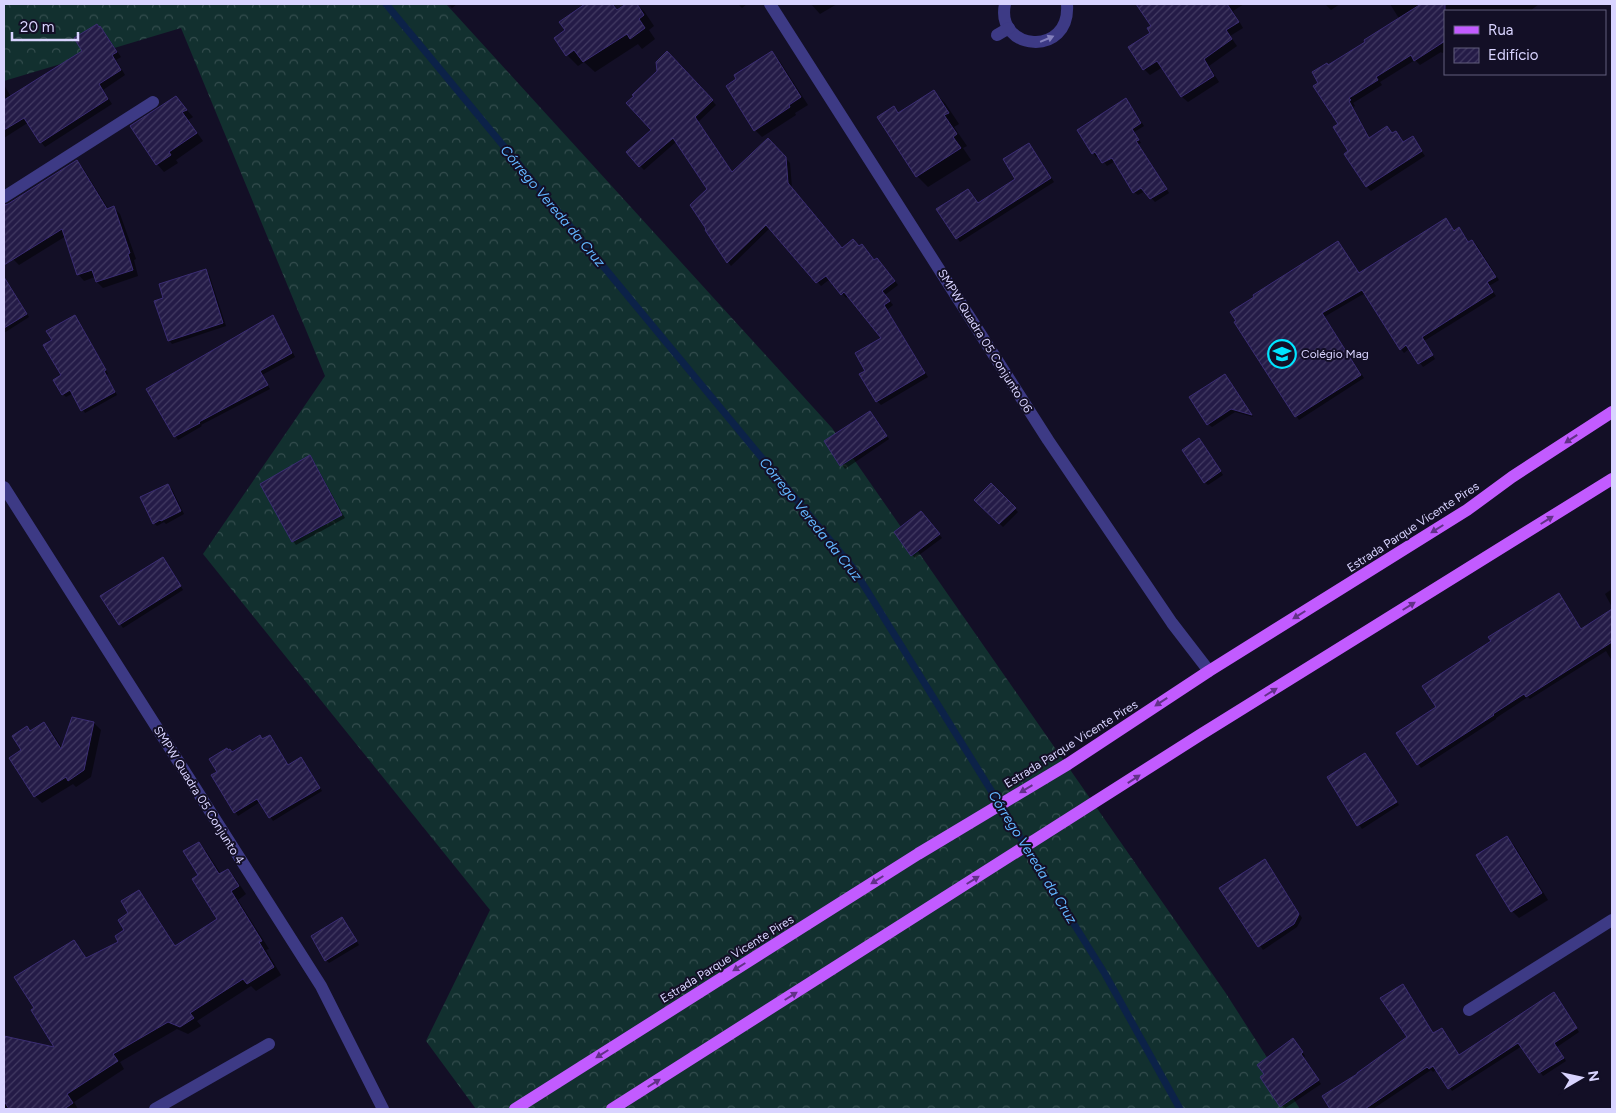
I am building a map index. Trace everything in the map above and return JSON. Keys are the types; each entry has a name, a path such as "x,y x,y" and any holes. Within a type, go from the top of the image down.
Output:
{"main road":[{"name":"Estrada Parque Vicente Pires","path":"515,1109 918,854 1068,764 1209,671 1467,510 1512,477 1612,412"},
{"path":"612,1109 1226,720 1612,480"}],"street":[{"name":"SMPW Quadra 05 Conjunto 06","path":"770,4 1048,440 1172,623 1209,671"},
{"path":"1005,4 1005,19 1009,28 1015,36 1034,43 1044,42 1053,38 1060,31 1065,22 1066,4"},
{"path":"997,35 1009,28"},
{"path":"4,197 153,102"},
{"name":"SMPW Quadra 05 Conjunto 4","path":"4,487 321,986 383,1109"},
{"path":"1469,1010 1612,920"},
{"path":"155,1109 269,1044"}],"green space":[{"path":"4,4 446,4 832,428 1225,992 1300,1109 476,1109 426,1041 490,910 203,554 325,376 181,28 4,81"}],"building":[{"path":"585,4 612,4 617,10 626,4 637,4 644,15 639,19 645,28 630,39 627,34 583,62 574,50 566,56 554,38 565,30 559,22"},
{"path":"1136,4 1227,4 1239,22 1226,30 1232,39 1204,59 1214,76 1181,97 1157,61 1143,70 1128,47 1150,33 1147,28 1151,26"},
{"path":"1421,4 1445,4 1444,42 1414,61 1411,55 1376,77 1378,80 1349,98 1369,138 1387,126 1392,133 1396,131 1403,142 1413,136 1422,151 1366,187 1344,154 1348,151 1333,127 1338,124 1313,86 1318,83 1312,72 1327,63 1328,65 1365,42 1364,40"},
{"path":"97,24 117,52 112,55 121,70 99,84 108,99 40,143 24,118 4,130 4,100 82,51 74,38"},
{"path":"667,51 713,100 695,117 732,172 768,138 786,157 788,183 842,248 853,239 859,246 862,244 874,260 877,258 895,281 882,291 890,301 884,305 925,373 876,402 859,374 865,371 855,353 881,338 844,292 841,295 826,276 816,283 766,225 727,263 690,205 707,189 673,138 639,167 626,152 651,130 626,103 657,71 656,62"},
{"path":"772,51 801,97 789,105 790,107 754,131 726,86 736,79 734,75"},
{"path":"934,90 949,113 944,115 957,134 953,137 961,148 916,177 877,117 894,106 898,113"},
{"path":"176,96 187,110 182,112 197,133 169,152 171,155 156,165 130,126"},
{"path":"1126,98 1141,123 1132,129 1139,140 1136,141 1167,189 1150,199 1141,188 1133,193 1112,158 1102,163 1095,152 1092,154 1077,130"},
{"path":"1029,143 1051,178 956,239 936,209 968,189 978,203 1015,179 1003,159"},
{"path":"77,160 107,209 114,206 130,253 128,254 133,270 96,282 92,270 77,275 62,229 4,265 4,205"},
{"path":"1446,218 1454,231 1459,227 1468,242 1472,240 1496,277 1487,282 1493,292 1422,337 1433,355 1418,364 1406,345 1400,350 1362,290 1322,313 1361,375 1295,417 1234,322 1236,321 1230,312 1254,297 1253,295 1338,241 1359,273"},
{"path":"206,269 223,323 168,341 154,301 163,298 159,284"},
{"path":"4,277 27,314 4,328"},
{"path":"75,315 106,370 104,371 115,392 81,411 70,390 62,395 53,380 61,375 43,345 52,340 46,331"},
{"path":"273,315 292,353 260,371 268,385 174,437 146,389"},
{"path":"1225,374 1252,415 1231,409 1207,425 1189,397"},
{"path":"870,411 887,436 840,466 824,441"},
{"path":"1199,438 1221,471 1204,483 1182,450"},
{"path":"310,455 342,515 292,542 260,484"},
{"path":"991,483 1016,508 999,524 974,500"},
{"path":"168,484 181,511 153,524 140,497"},
{"path":"921,511 940,534 911,556 894,532"},
{"path":"163,557 181,586 119,625 100,596"},
{"path":"1559,593 1581,629 1612,609 1612,642 1526,697 1524,694 1417,765 1396,733 1436,707 1422,686 1491,641 1488,637"},
{"path":"72,717 94,722 84,770 68,781 66,777 34,797 9,758 21,750 12,736 27,726 30,731 44,722 61,749"},
{"path":"260,735 262,739 270,735 288,765 301,757 320,788 269,818 257,799 234,813 211,775 217,772 209,759 227,748 232,752"},
{"path":"1365,753 1397,802 1357,826 1327,777"},
{"path":"1507,836 1542,893 1511,912 1476,855"},
{"path":"199,842 219,874 228,869 239,886 231,891 262,941 259,942 274,967 247,984 243,979 190,1013 194,1018 180,1027 168,1022 113,1054 118,1061 67,1094 73,1103 64,1109 9,1109 4,1101 4,1036 54,1047 31,1010 34,1008 14,977 74,940 86,958 118,942 115,936 124,930 118,920 128,913 121,901 139,890 175,946 217,919 192,879 198,875 183,851"},
{"path":"1265,859 1299,914 1294,924 1258,947 1219,888"},
{"path":"342,917 357,941 325,961 311,936"},
{"path":"1403,984 1433,1033 1442,1028 1459,1055 1554,992 1577,1028 1554,1043 1564,1058 1539,1073 1518,1043 1448,1089 1433,1066 1429,1069 1427,1067 1365,1109 1330,1109 1322,1096 1357,1074 1407,1037 1380,998"},
{"path":"1293,1038 1303,1052 1301,1054 1319,1080 1280,1107 1260,1077 1264,1074 1257,1065"}],"waterway":[{"name":"Córrego Vereda da Cruz","path":"386,4 853,568 1105,974 1180,1109"}],"place":[{"name":"Colégio Mag","path":"1282,354"}]}
